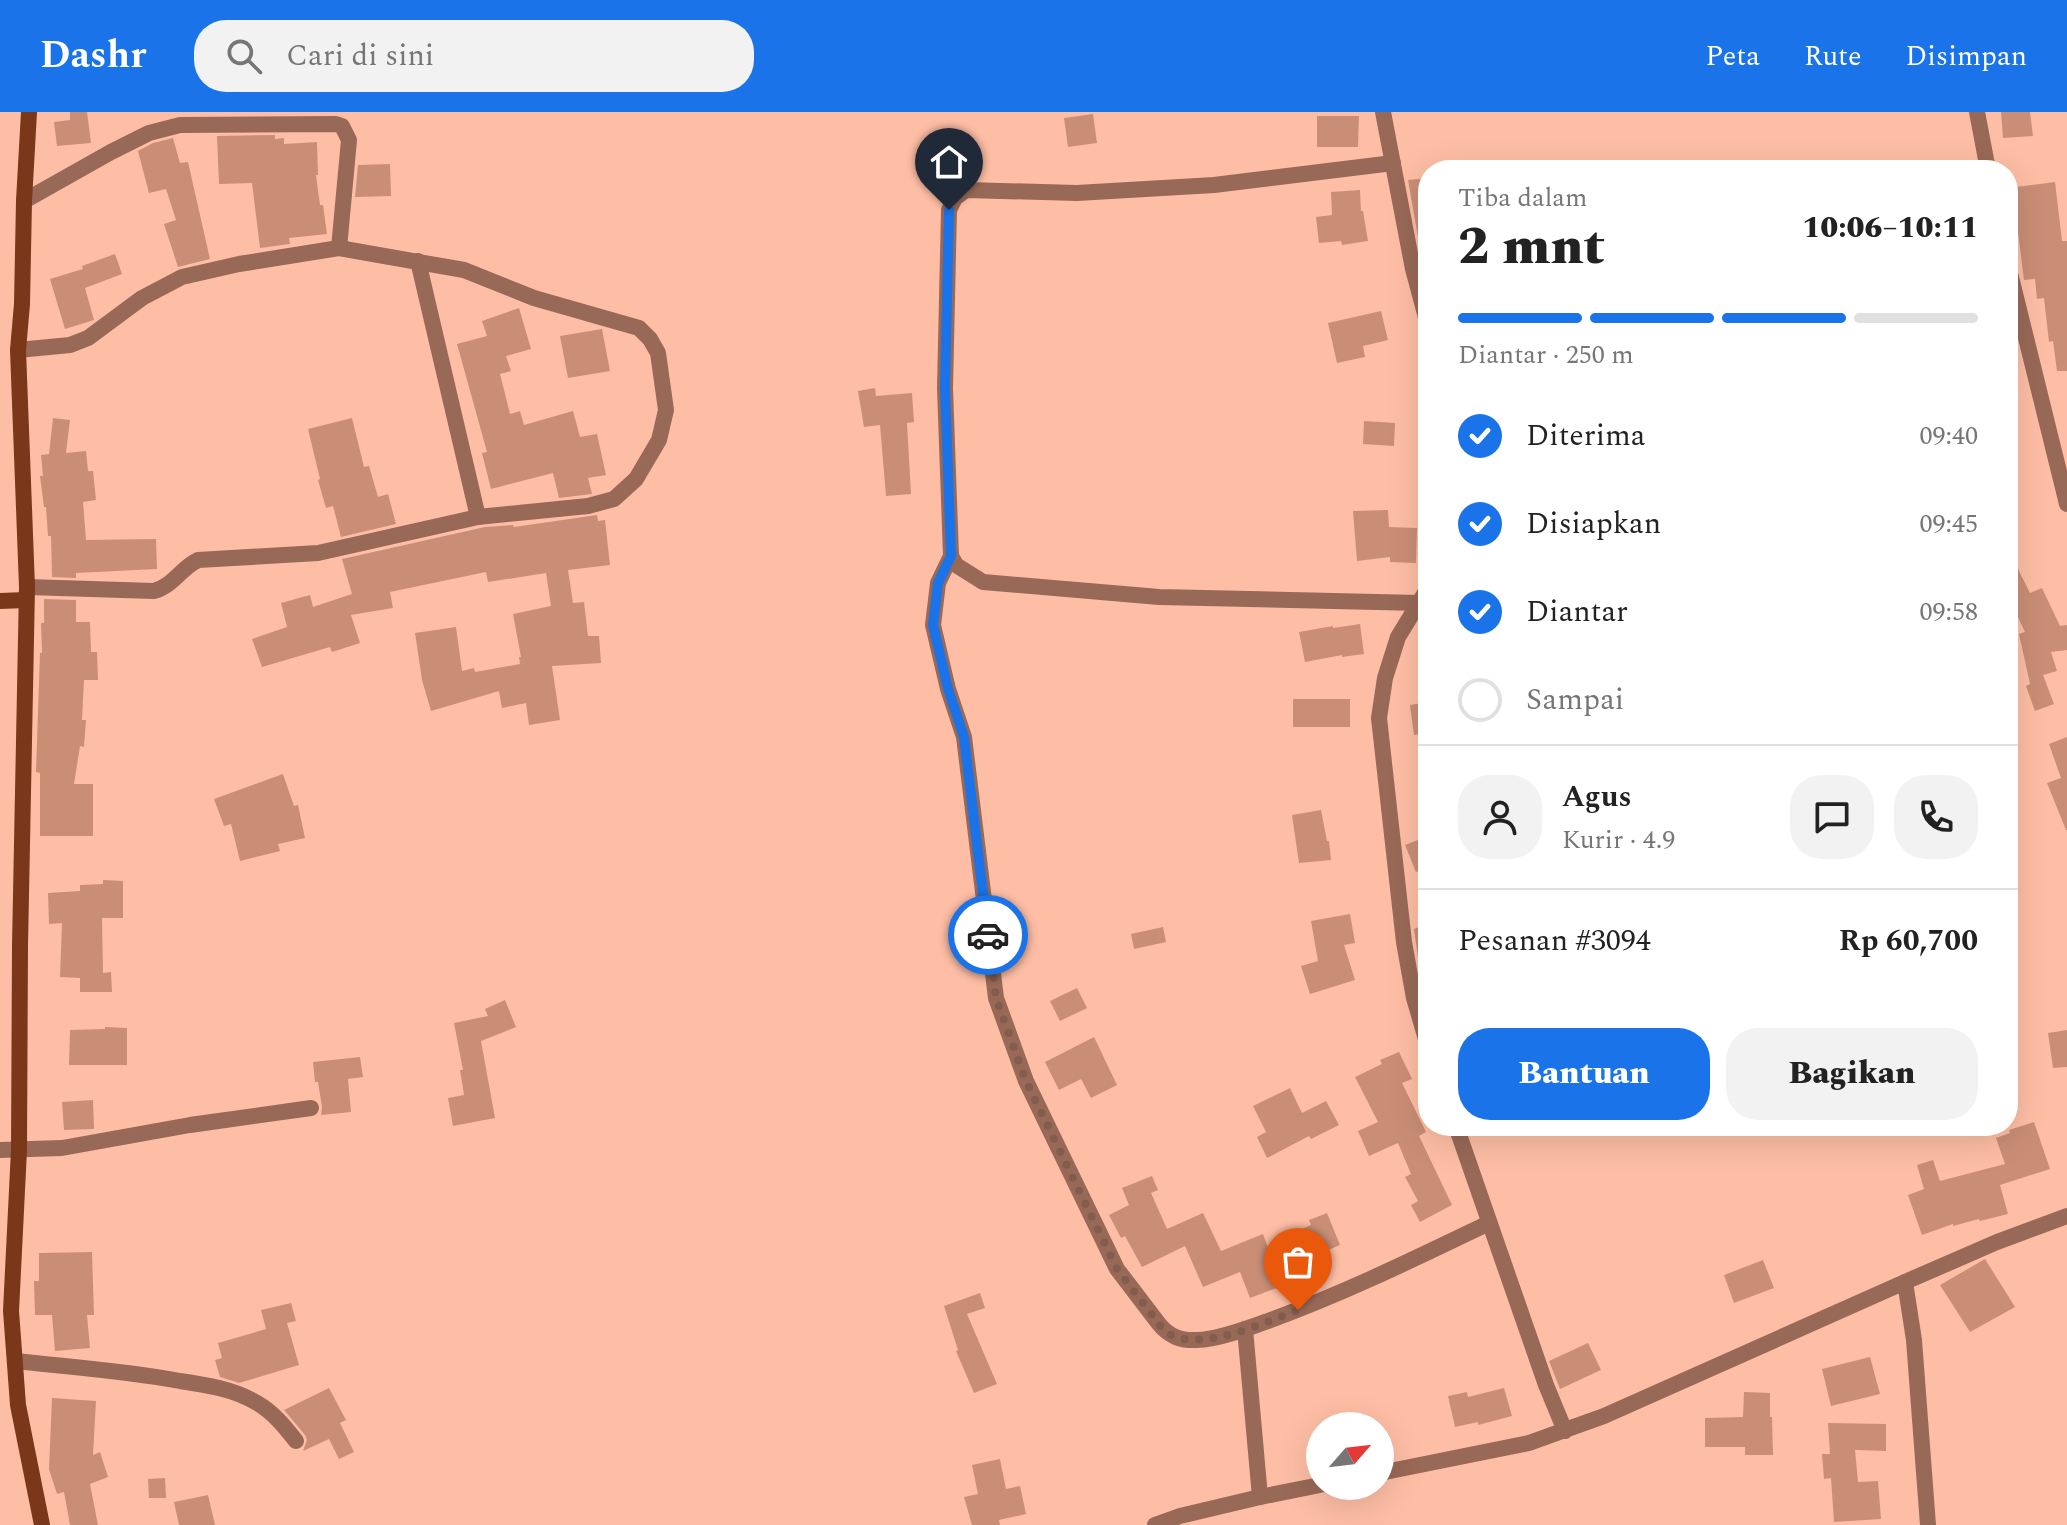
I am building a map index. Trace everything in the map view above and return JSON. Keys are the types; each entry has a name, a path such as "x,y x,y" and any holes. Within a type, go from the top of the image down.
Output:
{"main road":[{"path":"29,112 18,350 27,594 19,1150 5,1313 15,1361 18,1405 42,1525"},
{"path":"0,601 27,594"}],"street":[{"path":"1383,112 1418,288"},
{"path":"1977,112 1986,160"},
{"path":"24,201 149,133 180,125 336,124 342,126 349,140 339,248"},
{"path":"1393,163 1214,185 1077,193 966,190 955,198 949,210 945,388 951,556 956,565 983,582 1159,597 1418,596"},
{"path":"18,350 70,345 88,338 142,298 182,277 239,264 339,248 464,270 534,298 639,328 658,353 666,410 659,440 636,479 614,499 588,506 478,517 318,553 198,560 189,564 170,584 154,591 27,594"},
{"path":"418,261 478,517"},
{"path":"2018,306 2067,504"},
{"path":"951,556 938,583 933,625 948,689 964,737 996,998 1026,1081 1117,1269 1165,1332 1173,1337 1199,1341 1245,1329 1324,1301 1489,1223"},
{"path":"1418,605 1398,637 1385,678 1379,718 1404,942 1418,1012"},
{"path":"0,1150 62,1148 190,1125 311,1108"},
{"path":"1459,1136 1565,1431"},
{"path":"1394,1470 1506,1449 1565,1431 1997,1242 2067,1216"},
{"path":"1905,1282 1914,1340 1928,1525"},
{"path":"1245,1329 1260,1497"},
{"path":"15,1361 149,1375 222,1389 261,1404 296,1441"},
{"path":"1155,1525 1180,1516 1306,1488"}],"building":[{"path":"70,112 87,112 91,143 57,146 54,122 70,120"},
{"path":"2001,112 2030,112 2033,136 2003,138"},
{"path":"1093,114 1097,143 1068,147 1064,118"},
{"path":"1317,116 1359,116 1358,147 1317,147"},
{"path":"275,135 275,139 284,138 284,144 317,142 316,175 327,234 289,238 290,244 260,248 252,183 219,184 217,136"},
{"path":"173,138 180,163 188,162 210,259 178,267 164,224 176,220 166,189 149,193 138,151"},
{"path":"390,164 391,196 355,197 358,165"},
{"path":"1418,179 1418,237 1408,180"},
{"path":"2055,182 2062,241 2067,241 2067,371 2057,371 2053,341 2049,342 2044,298 2037,299 2035,279 2024,280 2018,232 2018,187"},
{"path":"1360,190 1368,241 1342,245 1341,241 1319,243 1316,217 1332,215 1331,192"},
{"path":"115,254 122,274 85,288 94,320 65,329 50,279 83,269 82,266"},
{"path":"519,308 531,349 506,356 511,371 500,374 510,414 520,411 524,425 573,411 580,437 597,434 606,475 588,478 592,494 559,498 553,473 491,489 482,453 487,452 457,344 487,336 482,321"},
{"path":"1381,311 1388,340 1363,346 1365,357 1337,363 1328,323"},
{"path":"602,329 610,371 568,378 560,336"},
{"path":"875,388 876,396 912,393 914,422 907,423 911,494 886,496 880,425 864,427 858,391"},
{"path":"53,418 70,420 66,453 86,451 88,471 93,471 96,500 83,502 86,540 156,539 157,569 76,573 76,578 52,577 51,536 48,536 40,476 43,476 41,455 49,454"},
{"path":"352,418 364,467 369,466 378,497 388,494 396,524 341,537 333,506 326,508 308,429"},
{"path":"1364,421 1395,423 1394,446 1363,444"},
{"path":"1388,510 1389,527 1417,528 1416,563 1390,562 1390,557 1357,561 1353,511"},
{"path":"597,515 598,521 605,520 610,565 568,570 573,603 584,602 588,636 599,636 601,663 552,666 560,720 529,725 526,703 502,708 499,691 431,711 422,680 415,633 456,627 462,671 474,668 475,672 520,664 513,614 551,606 546,573 488,582 486,572 390,592 393,608 351,615 360,643 332,652 330,647 262,667 252,639 287,627 281,603 310,595 313,607 352,594 342,559 485,527 514,527"},
{"path":"2018,569 2030,593 2042,588 2060,626 2067,625 2067,650 2051,652 2057,671 2043,675 2054,704 2035,711 2026,686 2030,684 2019,634 2025,632 2018,617"},
{"path":"44,599 76,600 76,622 90,622 91,652 97,652 98,680 84,680 84,747 80,746 74,784 93,784 93,836 40,836 40,773 36,772"},
{"path":"1360,624 1364,654 1305,662 1299,632"},
{"path":"1293,699 1350,699 1350,727 1293,727"},
{"path":"1418,704 1418,734 1414,735 1410,705"},
{"path":"2067,737 2066,830 2047,783 2061,778 2049,744"},
{"path":"283,774 294,806 298,805 305,838 278,844 280,851 240,861 231,824 224,826 214,799"},
{"path":"1321,810 1331,860 1299,863 1292,815"},
{"path":"1418,840 1418,871 1416,872 1405,845"},
{"path":"103,880 123,881 123,918 102,918 103,973 111,972 112,992 80,992 80,978 60,977 62,923 49,924 48,893 80,891 80,885 103,884"},
{"path":"1350,914 1355,943 1344,945 1355,980 1310,994 1301,966 1318,961 1311,921"},
{"path":"1163,927 1166,942 1134,949 1131,934"},
{"path":"1418,927 1418,958 1414,929"},
{"path":"1077,988 1087,1008 1060,1021 1050,1001"},
{"path":"505,1000 516,1027 481,1041 495,1118 453,1126 448,1098 464,1095 460,1070 463,1070 454,1023 488,1016 485,1009"},
{"path":"127,1028 127,1065 69,1065 70,1030"},
{"path":"2067,1030 2067,1067 2053,1068 2048,1033"},
{"path":"1094,1037 1117,1085 1091,1098 1081,1079 1059,1090 1045,1062"},
{"path":"1399,1052 1412,1079 1402,1083 1418,1116 1418,1136 1452,1205 1420,1222 1411,1205 1418,1201 1405,1177 1411,1174 1398,1143 1369,1156 1358,1131 1378,1122 1355,1077 1382,1064 1380,1060"},
{"path":"360,1057 363,1077 348,1079 351,1112 321,1115 313,1062"},
{"path":"1290,1088 1302,1113 1326,1101 1339,1125 1311,1139 1309,1136 1267,1158 1257,1137 1266,1132 1253,1106"},
{"path":"93,1100 94,1129 64,1130 62,1102"},
{"path":"2034,1122 2050,1169 2000,1185 2008,1214 1953,1224 1922,1235 1908,1195 1924,1189 1917,1165 1933,1160 1940,1181 2005,1164 1996,1138 2018,1136 2018,1127"},
{"path":"1152,1176 1158,1190 1151,1193 1167,1229 1203,1213 1221,1251 1263,1234 1282,1286 1250,1298 1240,1272 1203,1287 1185,1246 1142,1267 1109,1215 1129,1205 1122,1188"},
{"path":"1327,1213 1340,1245 1304,1260 1291,1234 1311,1225 1309,1220"},
{"path":"92,1252 94,1315 87,1315 90,1348 55,1351 52,1315 35,1315 34,1281 39,1281 39,1253"},
{"path":"1985,1259 2015,1307 1970,1332 1940,1285"},
{"path":"1763,1260 1774,1288 1734,1303 1724,1275"},
{"path":"980,1293 985,1308 967,1314 997,1384 974,1393 956,1351 944,1306"},
{"path":"291,1303 296,1321 287,1323 299,1365 239,1383 220,1377 215,1360 222,1358 218,1343 266,1329 261,1310"},
{"path":"1588,1343 1601,1370 1560,1389 1549,1361"},
{"path":"1870,1357 1880,1394 1831,1406 1822,1369"},
{"path":"329,1388 346,1420 340,1423 354,1452 339,1459 329,1439 303,1451 307,1440 305,1435 284,1410"},
{"path":"1504,1388 1512,1416 1455,1427 1448,1396 1467,1392 1468,1397"},
{"path":"1744,1392 1770,1393 1773,1455 1745,1455 1745,1447 1705,1447 1705,1418 1743,1417"},
{"path":"52,1398 96,1401 93,1455 100,1452 108,1477 90,1484 98,1525 70,1525 64,1492 57,1494 49,1469"},
{"path":"1828,1423 1886,1424 1886,1451 1855,1450 1858,1482 1878,1481 1881,1519 1834,1522 1831,1478 1824,1479 1822,1454 1830,1454"},
{"path":"1000,1459 1006,1489 1020,1486 1026,1514 999,1520 1000,1525 972,1525 964,1497 978,1494 972,1465"},
{"path":"165,1478 166,1498 149,1498 148,1479"},
{"path":"208,1495 215,1525 179,1525 174,1502"}],"way so far":[{"path":"988,935 996,998 1026,1081 1117,1269 1165,1332 1173,1337 1199,1341 1298,1310"}],"route":[{"path":"949,210 945,388 951,556 938,583 933,625 948,689 964,737 988,935"}]}
